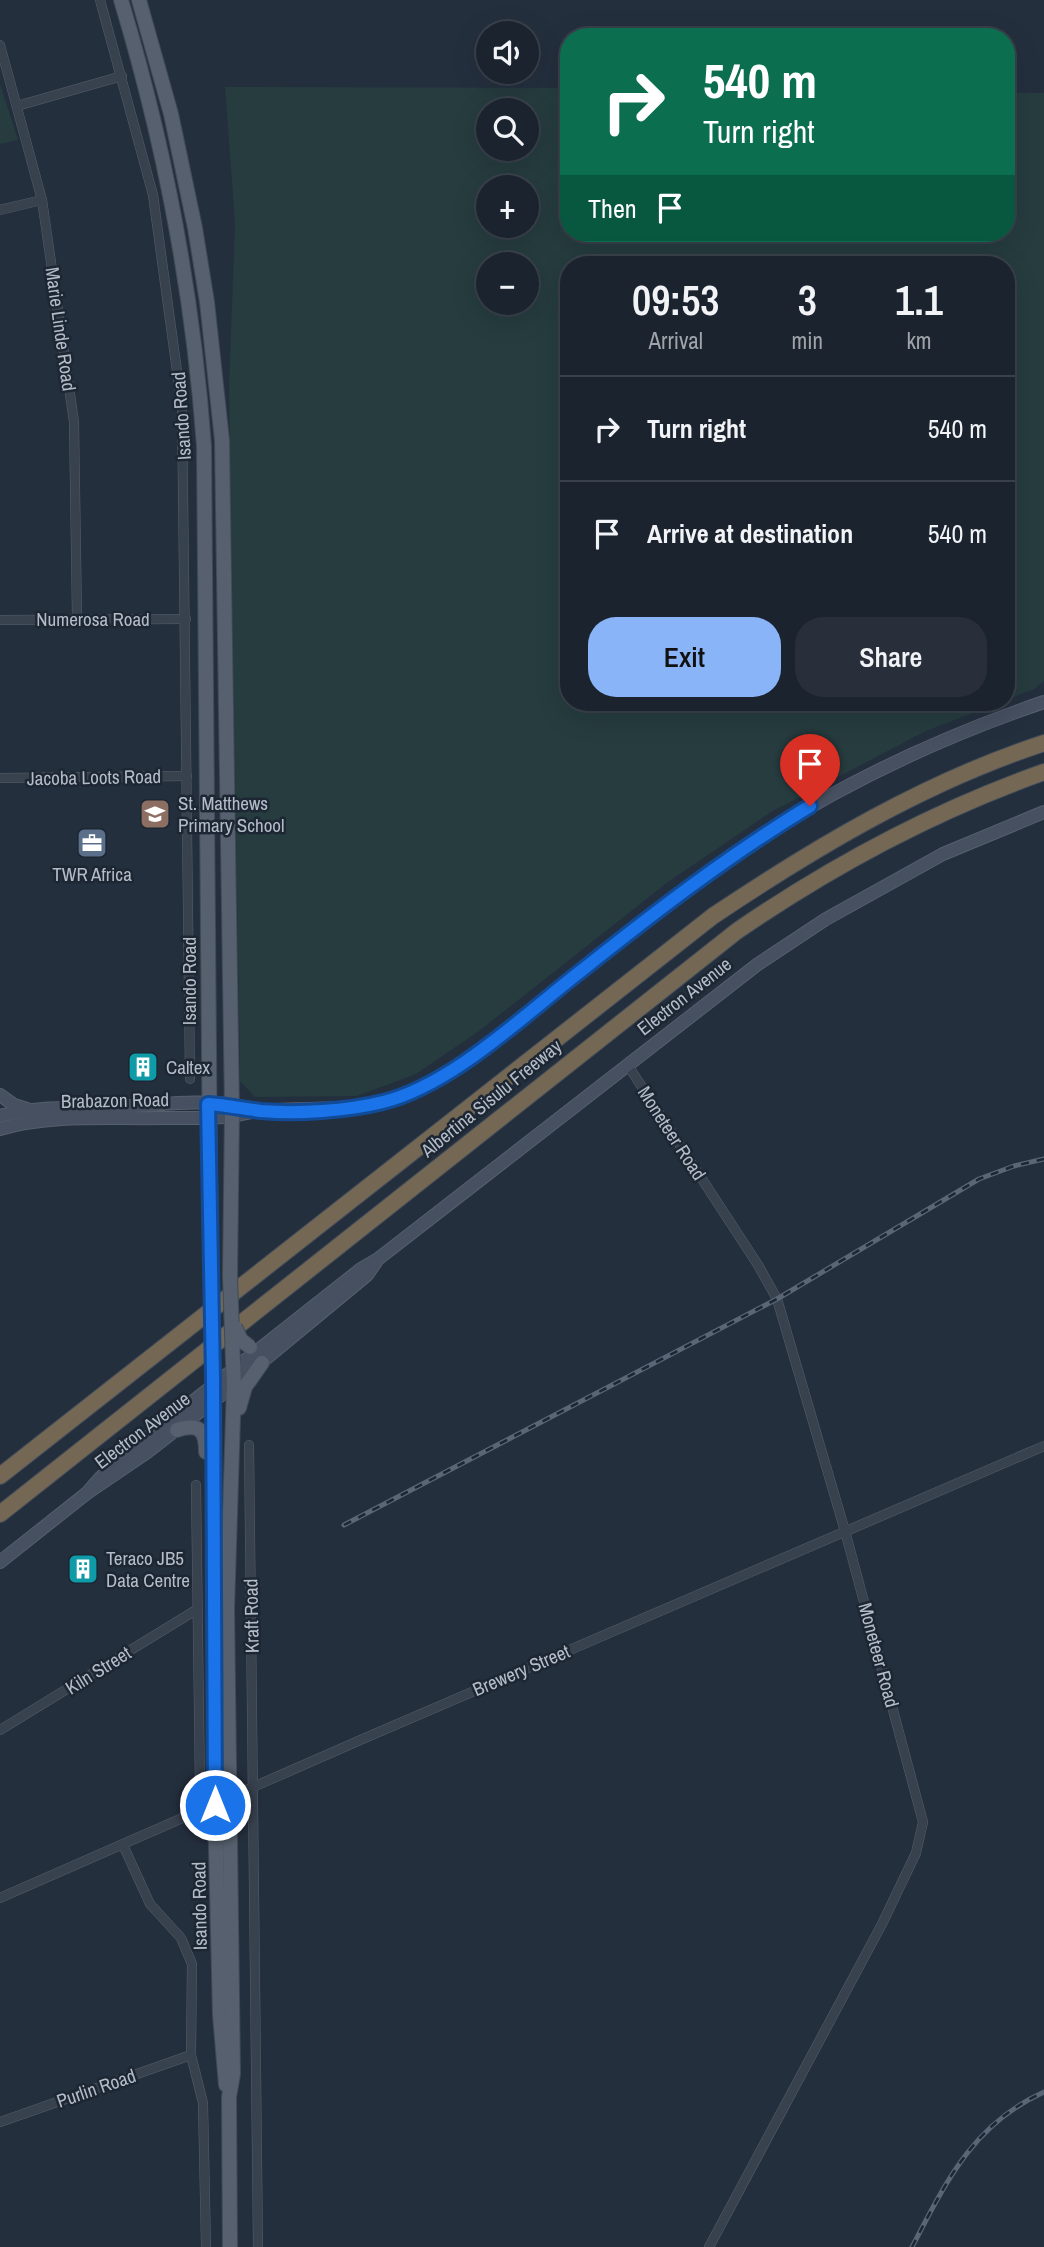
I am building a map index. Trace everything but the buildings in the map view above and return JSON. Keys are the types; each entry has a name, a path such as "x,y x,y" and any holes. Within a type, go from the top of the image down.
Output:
{"highway":[{"name":"Albertina Sisulu Freeway","path":"0,1476 713,916 848,830 952,780 1044,743"},
{"name":"Albertina Sisulu Freeway","path":"0,1514 737,931 777,903 862,852 956,807 1044,772"}],"main road":[{"name":"Isando Road","path":"121,0 143,74 181,248 194,334 202,415 215,1805 220,2015 223,2075 229,2097"},
{"name":"Isando Road","path":"139,0 171,114 193,216 207,302 222,440 232,1110 230,1276 234,1385 227,1567 233,2074 229,2097 230,2247"},
{"name":"Brabazon Road","path":"0,1116 61,1106 324,1110 365,1106 403,1096 435,1082 478,1052 686,889 787,821 855,782 923,749 1044,702"},
{"name":"Electron Avenue","path":"0,1562 87,1493 177,1430 233,1366 256,1354 367,1275 378,1259 758,964 826,919 943,854 1044,812"},
{"path":"0,1095 14,1105 30,1109"},
{"name":"Brabazon Road","path":"0,1129 74,1119 208,1110"},
{"path":"232,1319 241,1340 256,1354 233,1433"},
{"name":"Electron Avenue","path":"87,1493 119,1461 213,1388 234,1385 256,1354"},
{"path":"177,1430 192,1426 201,1431 206,1441 207,1469 212,1476"}],"street":[{"name":"Isando Road","path":"100,0 153,195 182,408 190,1079"},
{"name":"Marie Linde Road","path":"0,45 42,200 74,422 77,618"},
{"path":"17,106 122,76"},
{"path":"0,210 42,200"},
{"name":"Numerosa Road","path":"0,620 186,619"},
{"name":"Jacoba Loots Road","path":"0,778 187,776"},
{"name":"Moneteer Road","path":"627,1064 758,1265 777,1299 845,1531 921,1809 922,1831 916,1853 882,1924 709,2247"},
{"name":"Kraft Road","path":"249,1445 253,1787"},
{"name":"Brewery Street","path":"0,1898 1044,1446"},
{"path":"195,1485 200,1791 198,1812"},
{"name":"Kiln Street","path":"0,1730 196,1610"},
{"path":"253,1787 258,2247"},
{"path":"123,1846 150,1904 176,1930 187,1948 192,1964 191,2055 203,2103 206,2247"},
{"name":"Purlin Road","path":"0,2122 191,2055"}],"green space":[{"path":"0,84 18,140 0,144"},
{"path":"225,87 560,88 560,242 1015,242 1015,93 1044,93 1044,681 1034,689 1015,696 1015,256 560,256 560,711 978,711 926,731 771,812 668,882 479,1031 416,1074 357,1096 255,1097 240,1081 229,387 235,223"}],"railway":[{"path":"344,1525 777,1299 979,1179 1014,1166 1044,1159"},
{"path":"912,2247 950,2178 980,2138 1019,2105 1044,2092"}],"place":[{"name":"St. Matthews Primary School","path":"155,814"},
{"name":"TWR Africa","path":"92,843"},
{"name":"Caltex","path":"143,1067"},
{"name":"Teraco JB5 Data Centre","path":"83,1569"}],"route":[{"path":"215,1805 213,1377 208,1104 232,1105 261,1111 346,1109 385,1102 435,1082 478,1052 686,889 743,848 810,806"}]}
